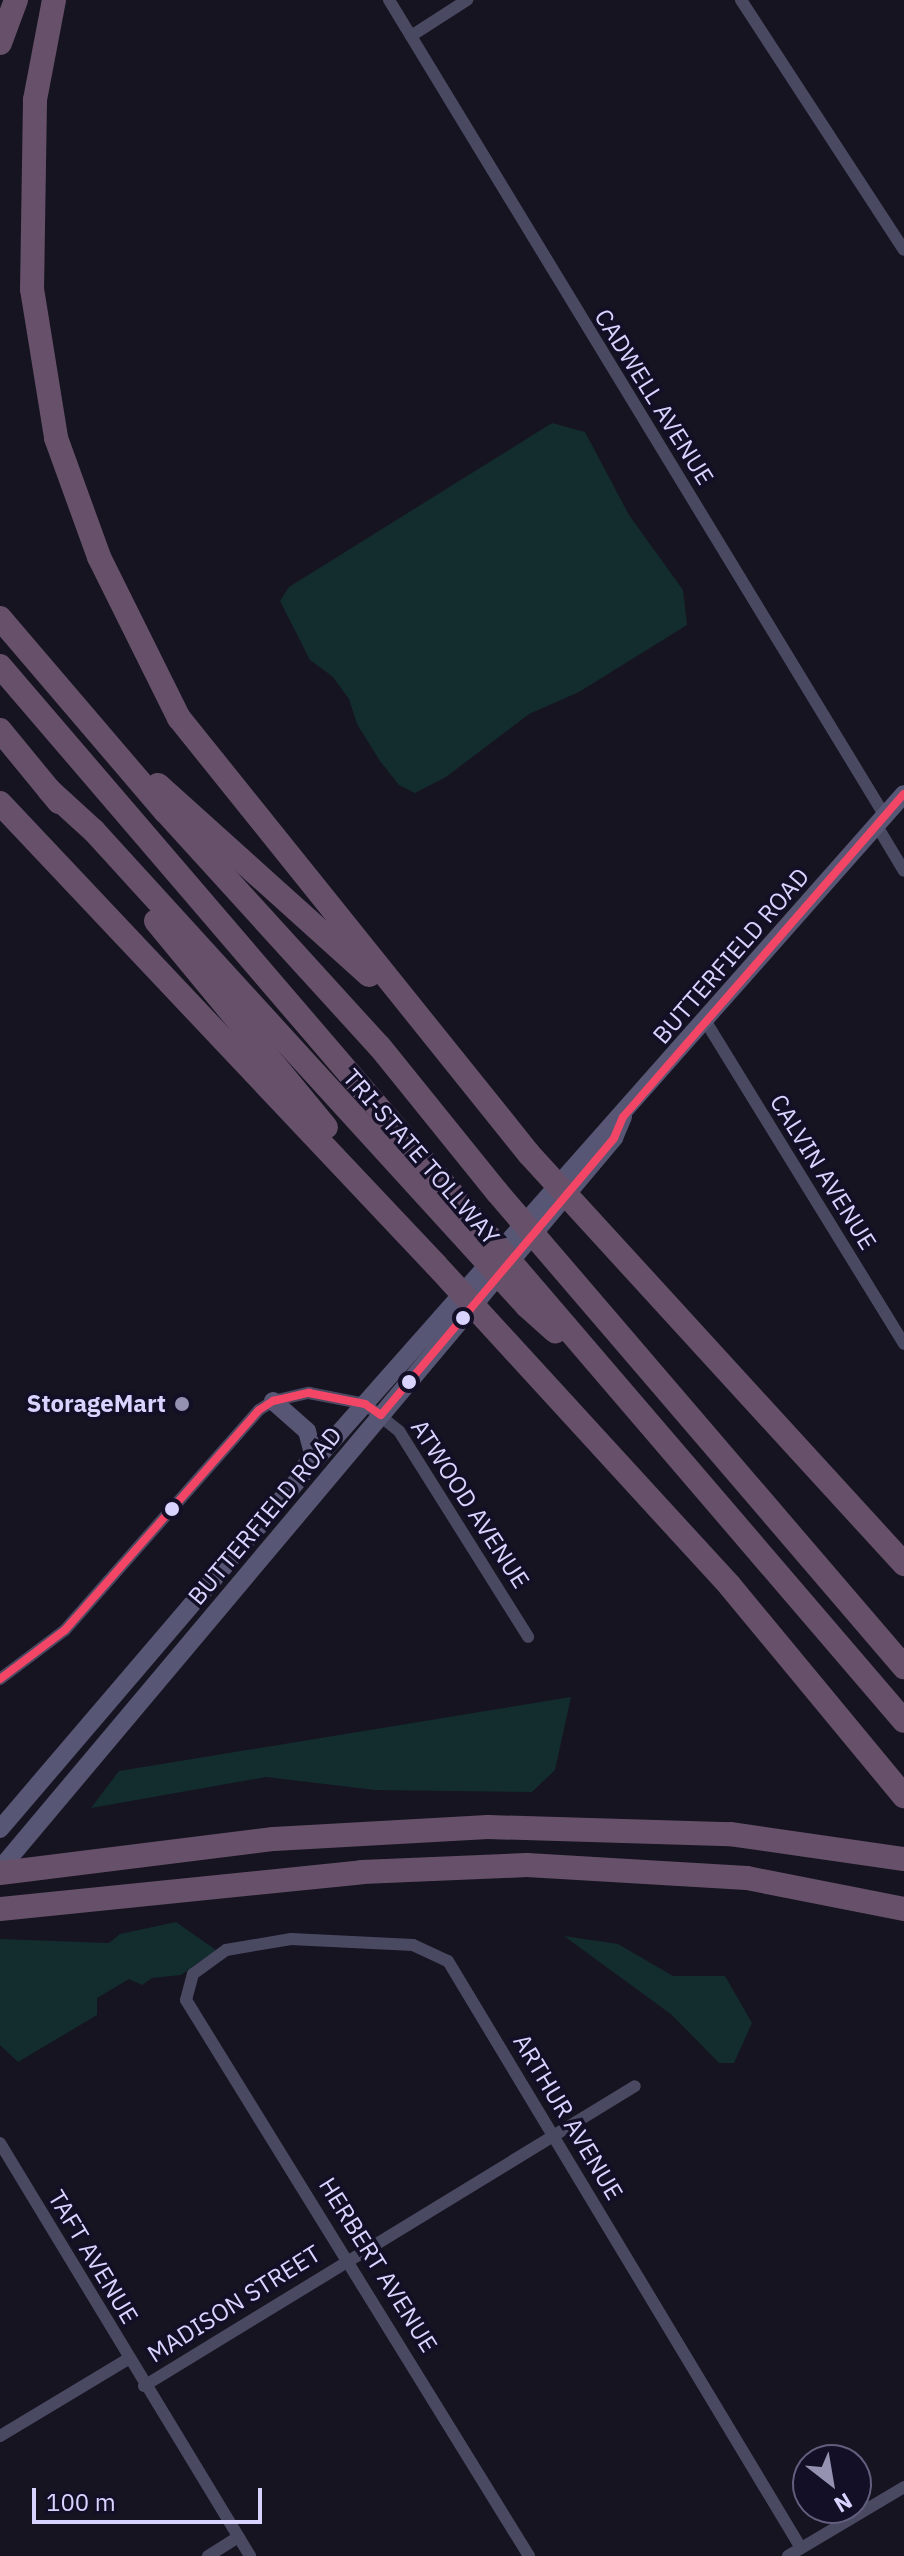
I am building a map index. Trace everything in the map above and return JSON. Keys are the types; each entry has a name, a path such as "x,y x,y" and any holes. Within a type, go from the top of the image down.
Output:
{"highway":[{"path":"0,43 16,0"},
{"path":"54,0 35,100 32,289 56,438 99,557 179,718 529,1154 900,1560"},
{"name":"TRI-STATE TOLLWAY","path":"0,618 97,734 380,1047 497,1192 904,1667"},
{"name":"TRI-STATE TOLLWAY","path":"0,666 468,1227"},
{"path":"0,730 436,1265"},
{"path":"97,734 424,1025"},
{"path":"49,790 94,831 468,1227 532,1299 609,1377 904,1721"},
{"path":"0,803 436,1265 730,1586 827,1698 904,1796"},
{"path":"0,1871 57,1867 274,1839 488,1827 730,1834 904,1859"},
{"path":"12,1908 362,1872 527,1865 747,1878 904,1909"}],"main road":[{"name":"BUTTERFIELD ROAD","path":"0,1829 301,1476 603,1130 623,1117 904,794"},
{"name":"BUTTERFIELD ROAD","path":"0,1871 614,1138 623,1117"},
{"path":"273,1401 307,1431 313,1454 301,1476"}],"street":[{"name":"CADWELL AVENUE","path":"389,0 881,821 904,871"},
{"path":"411,36 467,0"},
{"path":"741,0 904,250"},
{"name":"CALVIN AVENUE","path":"706,1022 904,1344"},
{"path":"0,1679 25,1665 65,1630 244,1424 273,1401 309,1393 365,1404"},
{"name":"ATWOOD AVENUE","path":"365,1404 411,1444 528,1637"},
{"name":"ARTHUR AVENUE","path":"186,2000 193,1974 226,1950 291,1939 413,1945 448,1961 801,2548"},
{"name":"HERBERT AVENUE","path":"186,2000 349,2258 529,2556"},
{"name":"MADISON STREET","path":"144,2386 635,2086"},
{"name":"TAFT AVENUE","path":"0,2143 144,2386 250,2556"},
{"name":"MADISON STREET","path":"0,2436 128,2359"},
{"path":"788,2556 904,2487"},
{"path":"208,2556 239,2537"}],"green space":[{"path":"552,423 585,432 629,515 683,590 687,625 579,692 529,714 446,777 415,793 399,785 380,761 357,724 349,699 333,677 310,660 280,601 289,587"},
{"path":"571,1697 555,1770 532,1792 375,1790 266,1777 91,1808 119,1771"},
{"path":"176,1922 216,1950 181,1975 152,1978 142,1985 129,1979 97,1998 97,2015 18,2062 0,2045 0,1939 109,1943 120,1934"},
{"path":"564,1936 618,1944 673,1976 725,1976 752,2023 734,2063 719,2063 672,2015"}],"transit line":[{"path":"0,1679 65,1630 259,1410 273,1401 309,1393 365,1404 381,1415 614,1138 623,1117 904,794"}],"place":[{"name":"StorageMart","path":"182,1404"}]}
